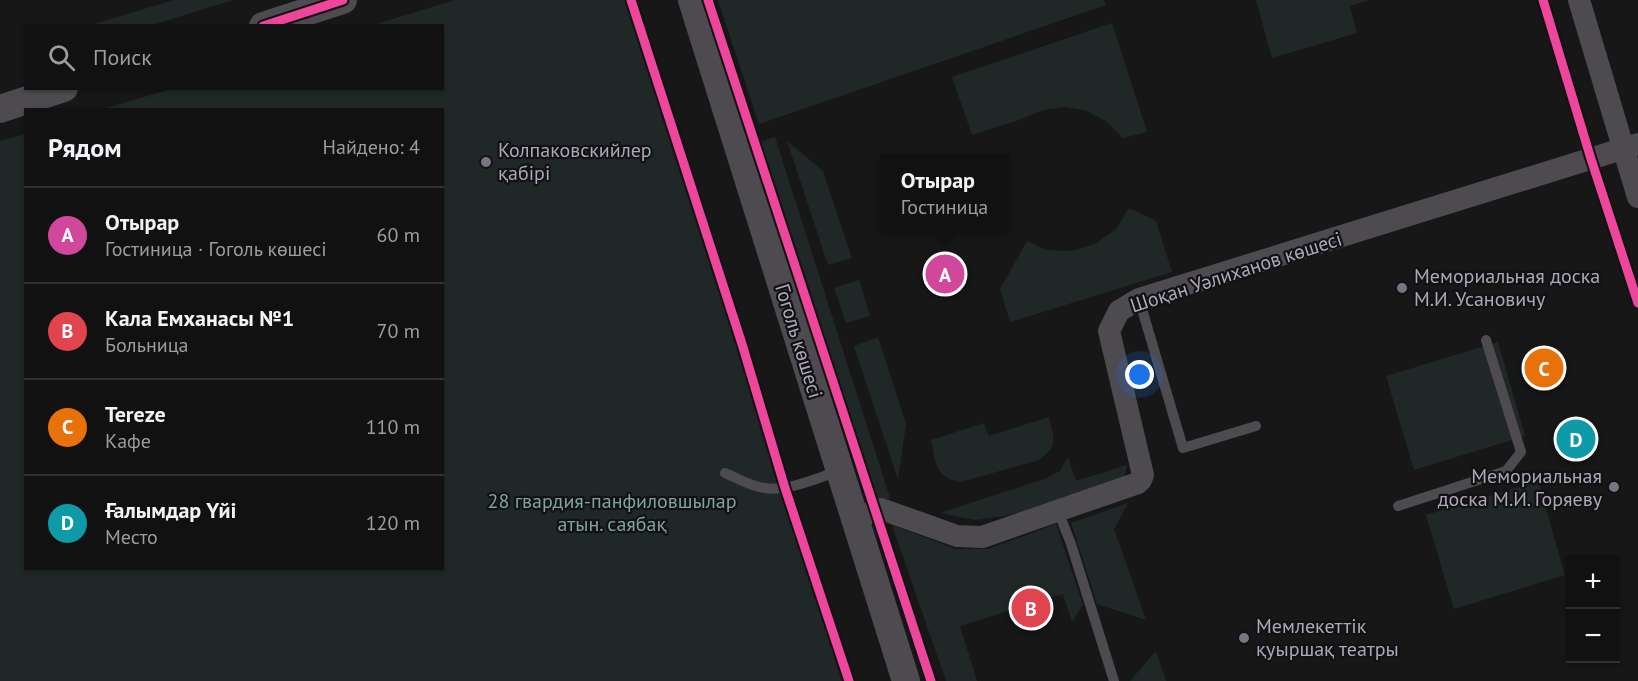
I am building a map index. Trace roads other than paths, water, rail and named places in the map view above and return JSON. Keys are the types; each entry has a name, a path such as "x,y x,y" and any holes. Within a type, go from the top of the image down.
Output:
{"street":[{"path":"268,24 343,0"},
{"name":"Гоголь көшесі","path":"692,0 906,681"},
{"path":"1579,0 1631,147 1638,197"},
{"path":"0,109 58,90"},
{"name":"Шоқан Уәлиханов көшесі","path":"855,518 881,509 957,536 982,537 1138,483 1143,475 1109,331 1119,311 1139,299 1631,147"}],"lane":[{"path":"1139,299 1182,448 1256,426"},
{"path":"1398,506 1506,471 1521,452 1486,340"},
{"path":"725,473 757,487 771,489 785,488 840,471"},
{"path":"1058,511 1071,544 1114,681"}],"place":[{"name":"Колпаковскийлер қабірі","path":"486,162"},
{"name":"Отырар","path":"945,274"},
{"name":"Мемориальная доска М.И. Усановичу","path":"1402,288"},
{"name":"Tereze","path":"1544,368"},
{"name":"Ғалымдар Үйі","path":"1576,439"},
{"name":"Мемориальная доска М.И. Горяеву","path":"1614,487"},
{"name":"Кала Eмханасы №1","path":"1031,608"},
{"name":"Мемлекеттік қуыршақ театры","path":"1244,638"}],"park label":[{"name":"28 гвардия-панфиловшылар атын. саябақ","path":"612,512"}]}
